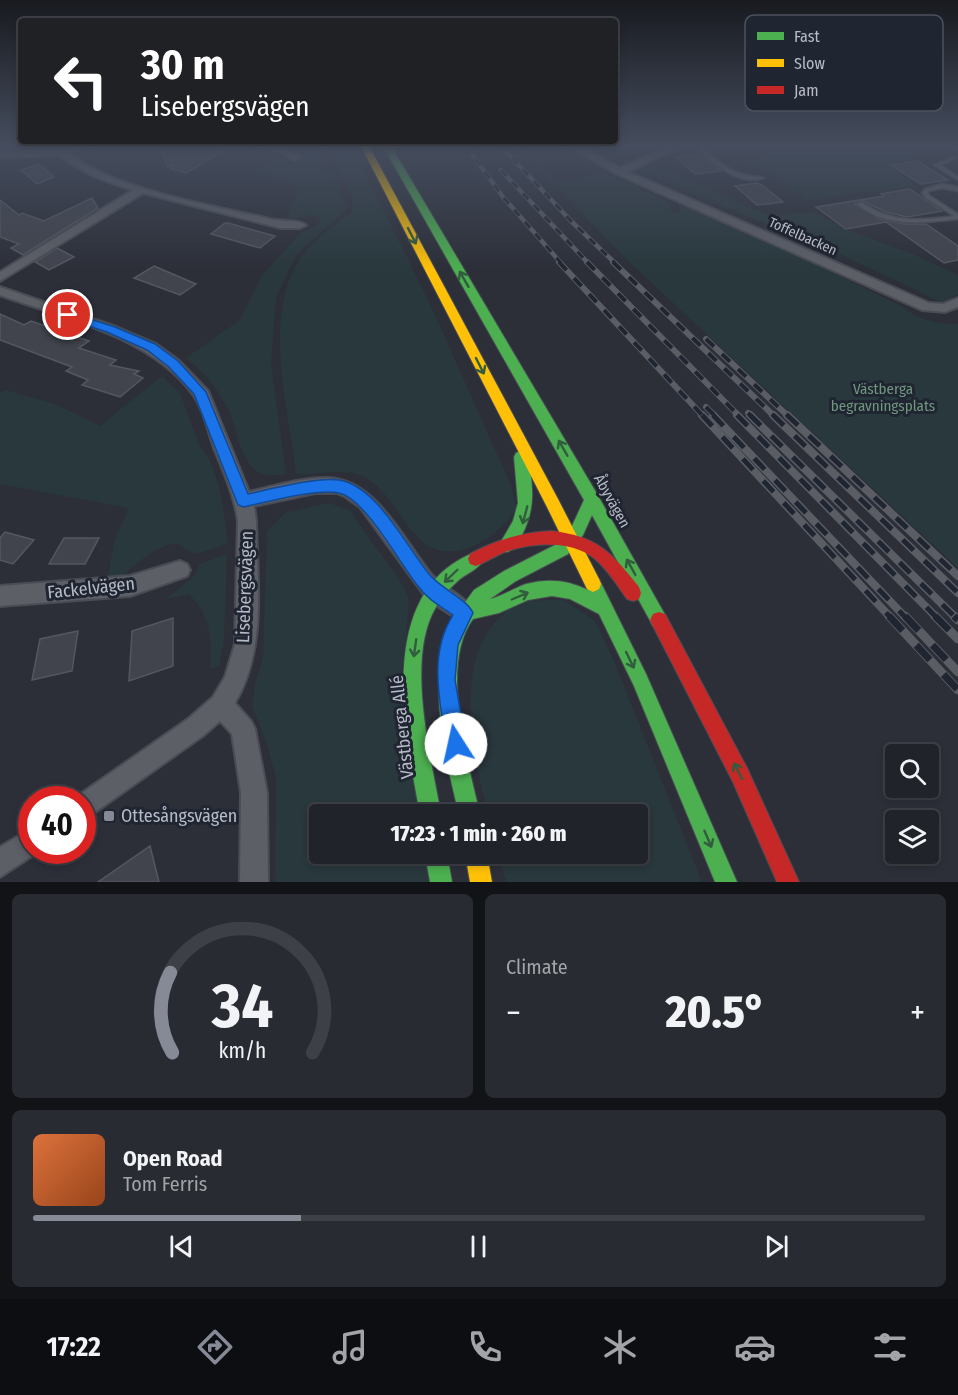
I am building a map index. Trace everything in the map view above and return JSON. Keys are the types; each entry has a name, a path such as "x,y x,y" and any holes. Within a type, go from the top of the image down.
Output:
{"street":[{"path":"134,187 281,225 300,225"},
{"path":"387,187 605,608 640,680 726,882"},
{"name":"Åbyvägen","path":"411,187 592,498 669,637 741,777 788,882"},
{"name":"Toffelbacken","path":"656,187 927,307 945,308 958,302"},
{"path":"0,277 141,190"},
{"name":"Lisebergsvägen","path":"0,291 111,330 151,347 173,364 200,392 244,501 248,544 246,644 235,682 221,705 196,727 96,796"},
{"path":"507,545 523,524 528,500 517,438"},
{"path":"244,501 318,487 338,486 353,492 366,502 435,593 464,613 499,605 527,592 552,588 572,591 605,608"},
{"path":"467,804 446,680 449,645 454,628 475,598 490,586 540,562 572,541 592,498"},
{"name":"Västberga Allé","path":"429,804 412,672 417,632 435,593 450,575 468,561 507,545 539,537 572,541 591,548 604,558 669,637"},
{"name":"Fackelvägen","path":"0,596 130,586 180,570"},
{"path":"221,705 243,729 254,793 254,882"},
{"path":"0,863 18,851"},
{"path":"438,864 441,882"},
{"path":"478,864 481,882"}],"lane":[{"path":"935,187 927,190 928,197 958,217"},
{"path":"937,187 958,189"},
{"path":"860,204 872,213 893,220 920,222 958,217"}],"green space":[{"path":"297,187 340,187 347,209 297,254 276,297 271,364 286,474 269,475 258,472 249,464 224,402 205,375 186,358 240,320 262,275 302,232 319,224 320,218 312,215 286,220 299,189"},
{"path":"348,187 372,187 431,306 510,483 517,508 498,530 473,546 453,551 437,550 424,543 381,490 360,475 342,472 296,474 281,362 280,332 283,304 290,278 303,255 319,238 351,213 351,195"},
{"name":"Västberga begravningsplats","path":"557,187 636,187 669,202 672,212 680,213 678,202 804,258 920,317 934,322 958,324 958,568 626,259"},
{"path":"679,187 705,187 768,215 815,213 853,232 915,255 958,275 958,294 943,303 821,245"},
{"path":"789,187 900,187 807,200"},
{"path":"162,376 180,393 200,447 213,468 223,507 228,544 195,554 176,543 166,546 149,555 110,585 107,579 115,539 129,508 0,484 0,393 5,390 55,404 100,426"},
{"path":"329,503 349,510 403,585 409,601 402,685 420,804 309,804 309,864 428,864 431,882 275,882 276,779 267,744 252,706 255,684 263,658 267,531 285,513"},
{"path":"227,554 224,640 219,666 210,669 210,637 206,620 197,603 189,594 166,599 193,577 200,564"},
{"path":"564,600 595,621 614,661 702,882 506,882 501,864 648,864 648,804 486,804 473,741 471,687 475,662 483,639 497,620 518,603"}],"building":[{"path":"736,187 765,187 783,202 757,205"},
{"path":"910,189 942,211 907,217 886,212 863,201 855,204 880,219 905,224 926,224 958,246 958,260 944,263 886,222 846,229 816,207 884,196 881,194"},
{"path":"92,198 98,208 23,255 11,248 19,244 0,237 0,200 19,215 22,213 44,221"},
{"path":"225,223 275,236 260,248 211,234"},
{"path":"57,248 74,257 49,270 35,262"},
{"path":"154,266 196,284 180,295 134,278"},
{"path":"0,314 24,325 31,321 89,341 79,348 116,360 110,365 139,371 134,374 143,378 120,397 82,385 88,380 66,371 72,367 0,340"},
{"path":"5,532 34,540 13,564 0,560 0,538"},
{"path":"64,538 99,538 85,564 49,564"},
{"path":"173,618 173,666 129,681 132,631"},
{"path":"78,631 72,671 32,680 40,639"},
{"path":"150,846 159,882 98,882"}],"railway":[{"path":"496,187 561,263"},
{"path":"517,187 588,263"},
{"path":"539,187 615,263"},
{"path":"559,262 703,416"},
{"path":"587,262 739,416"},
{"path":"613,262 774,416"},
{"path":"706,339 788,416"},
{"path":"706,407 715,416"},
{"path":"702,415 891,618"},
{"path":"713,415 906,618"},
{"path":"737,415 937,618"},
{"path":"750,415 956,618"},
{"path":"773,415 958,593"},
{"path":"787,415 958,576"},
{"path":"889,616 958,690"},
{"path":"905,616 958,672"},
{"path":"937,618 958,639"}],"traffic: fast":[{"path":"411,187 659,620"},
{"path":"507,545 520,523 526,503 521,457"},
{"path":"467,804 449,715 448,682 451,650 461,621 480,596 510,576 562,549 578,530 592,498"},
{"path":"428,804 417,738 412,684 417,633 425,610 434,594 461,569 476,559"},
{"path":"593,584 640,680 726,882"},
{"path":"464,613 499,605 527,592 552,588 572,591 605,608"},
{"path":"438,864 441,882"}],"traffic: slow":[{"path":"387,187 553,503 593,584"},
{"path":"478,864 481,882"}],"traffic: jam":[{"path":"476,559 520,541 552,538 568,540 582,544 601,555 616,570 633,593"},
{"path":"659,620 740,775 788,882"}],"place":[{"name":"Ottesångsvägen","path":"109,816"}],"route":[{"path":"68,315 151,347 173,364 200,392 244,501 291,490 338,486 353,492 366,502 424,581 435,593 464,613 454,628 449,645 446,680 456,744"}]}
